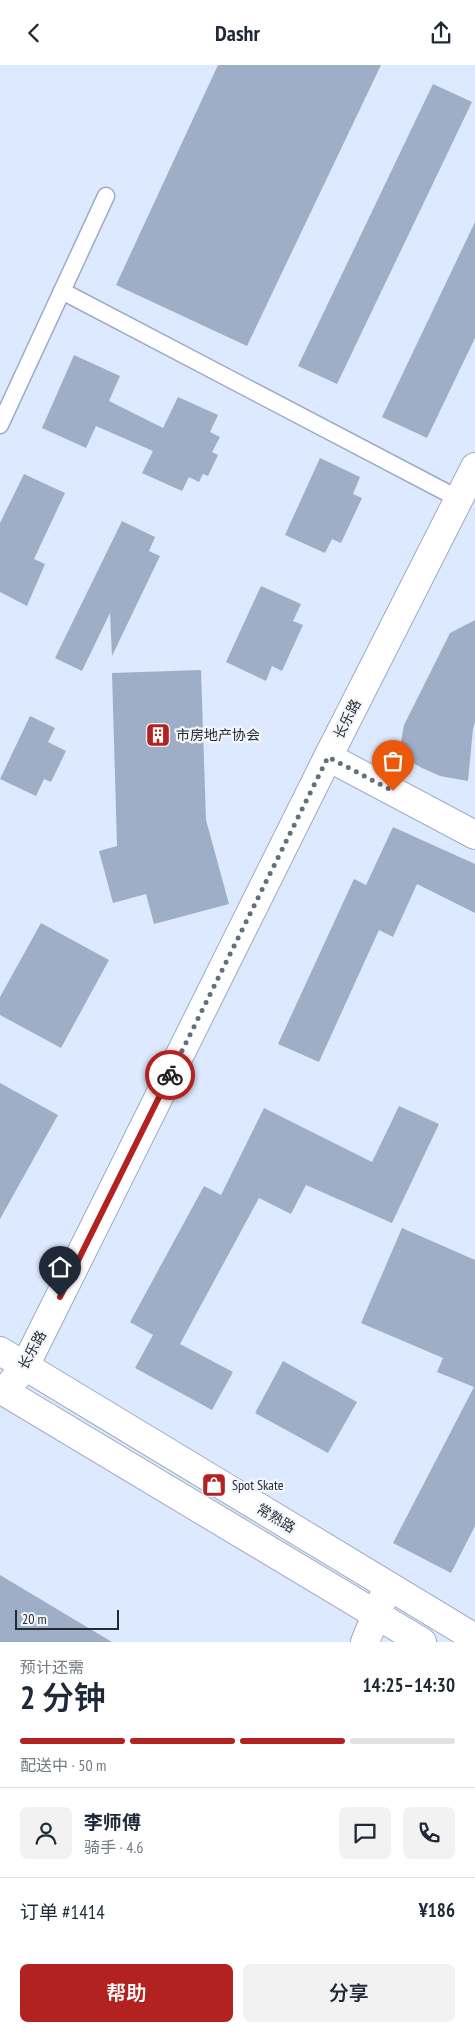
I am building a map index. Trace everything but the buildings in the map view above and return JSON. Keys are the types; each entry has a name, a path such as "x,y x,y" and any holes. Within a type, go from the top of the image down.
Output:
{"street":[{"name":"长乐路","path":"2,1393 26,1366 328,757 475,467"},
{"path":"328,757 475,835"},
{"name":"常熟路","path":"0,1351 475,1638"},
{"path":"2,1393 378,1614 422,1642"},
{"path":"365,1642 388,1586"}],"lane":[{"path":"0,425 106,196"},
{"path":"62,291 459,499"}],"way so far":[{"path":"170,1075 328,757 393,791"}],"place":[{"name":"市房地产协会","path":"158,735"},
{"name":"Spot Skate","path":"214,1485"}],"route":[{"path":"60,1297 170,1075"}]}
